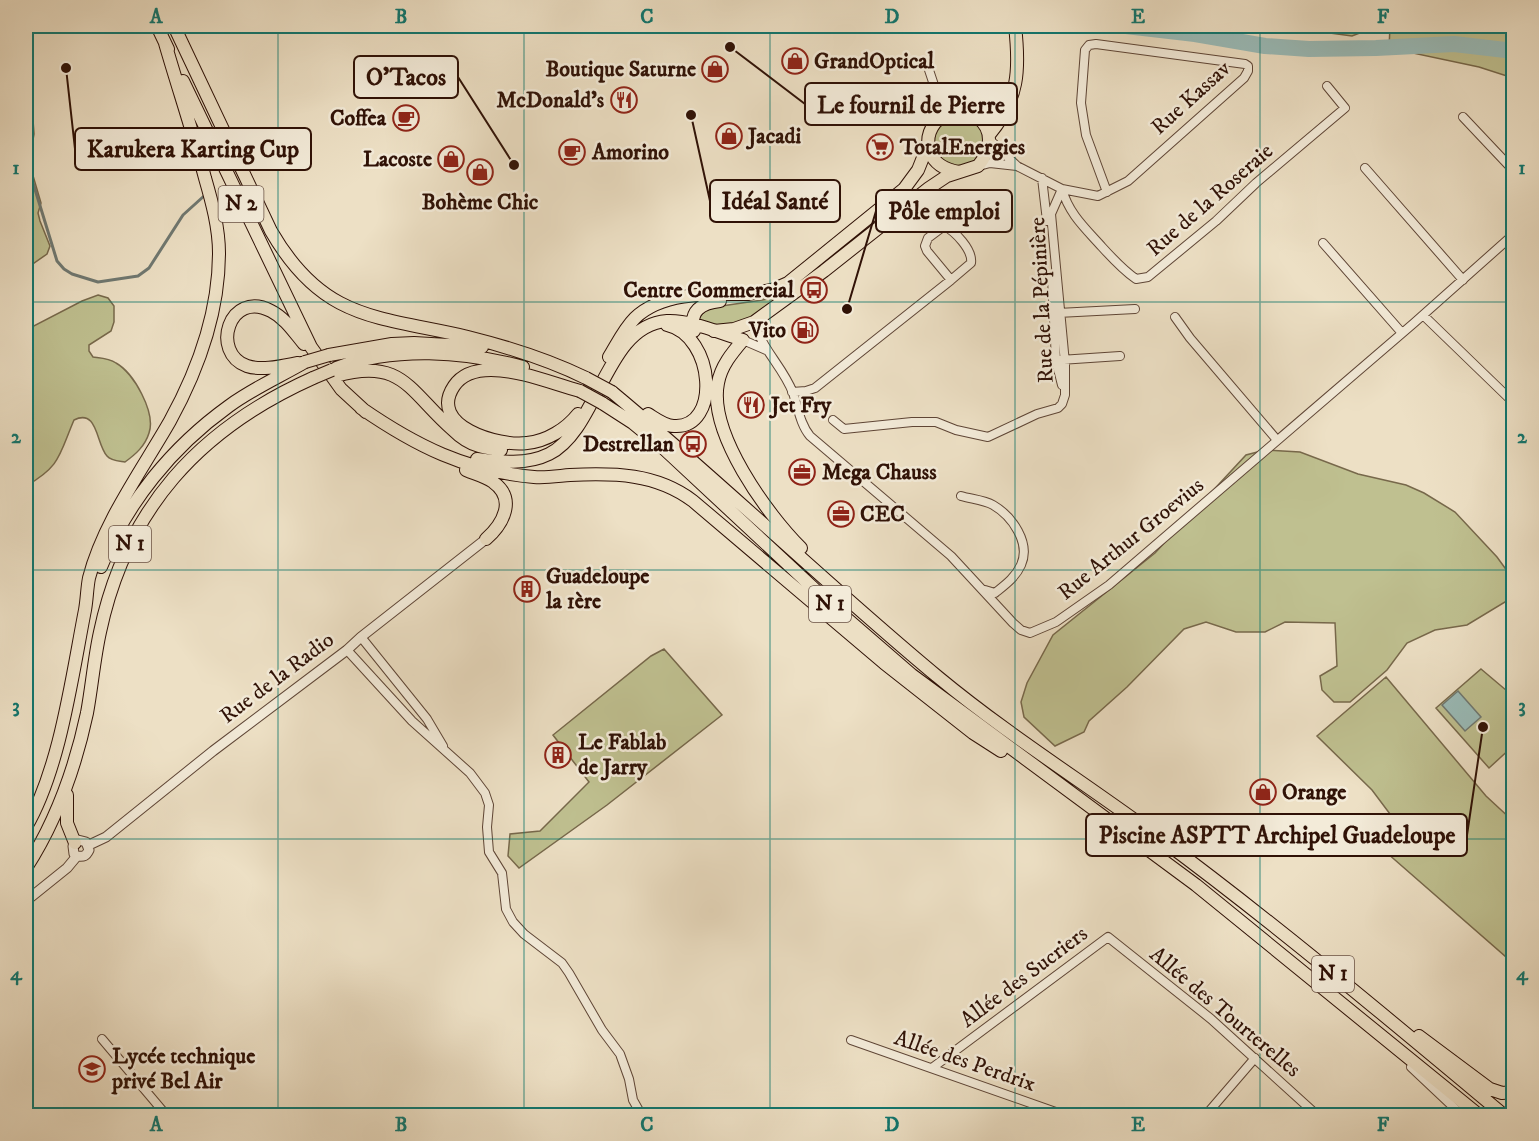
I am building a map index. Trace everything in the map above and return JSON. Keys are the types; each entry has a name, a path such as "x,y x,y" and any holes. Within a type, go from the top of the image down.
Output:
{"main road":[{"name":"N 2","path":"157,26 290,306 330,366 341,389 361,408"},
{"name":"N 2","path":"174,26 271,231 306,280 334,300 363,313 471,338 530,356"},
{"path":"989,137 1005,114 1018,70 1015,26"},
{"path":"86,606 89,578 101,546 133,481 182,398 194,372 213,314 218,284 219,251 215,217 195,137 165,43"},
{"path":"971,113 993,106 1012,91"},
{"path":"612,392 671,426 680,426 691,421 704,405 707,384 693,325 695,312 704,304 771,290 788,283 895,197 915,175 935,122 951,112 961,110 981,120 989,137 988,151 978,166 947,176 929,188 824,271 743,340 730,355 718,383 716,403 718,416 729,446 779,524 887,632"},
{"path":"928,144 935,161 950,171 959,172"},
{"path":"713,331 734,329 754,322 824,271"},
{"path":"580,391 516,373 488,370 468,374 458,382 449,396 449,406 452,415 465,429 485,438 515,443 543,439 570,423 582,409 615,347 636,317 660,304 679,298 747,294"},
{"path":"305,362 259,368 239,362 229,348 227,338 230,321 239,311 252,307 262,307 273,312 330,366 358,370 373,369 398,378 415,390 454,431 478,446 505,450 542,447 565,436 580,423"},
{"path":"361,408 391,427 424,443 468,457 498,462 529,460 548,455 567,439 580,423 608,373 627,345 641,330 667,321 693,325 743,340"},
{"path":"654,325 667,325 681,330 693,342 702,360"},
{"name":"N 1","path":"26,868 55,816 67,788 87,713 100,632 126,553 141,523 168,484 205,445 243,415 280,394 315,380 330,366 384,345 414,343 483,347 530,356 586,378 612,392 968,700 1158,836 1382,1014 1505,1116"},
{"name":"N 1","path":"26,827 43,790 60,733 86,606 104,560 124,519 148,484 188,439 229,406 305,362 330,366 406,353 493,360 543,373 580,391 633,423 912,675 1196,885 1480,1116"},
{"path":"361,408 412,446 447,464 489,479 499,487 505,497 506,510 501,522 486,539"},
{"path":"361,408 394,431 428,450 447,458 494,471 541,477 623,475 650,479 673,488 693,501 940,708 1005,754 1069,792"},
{"path":"67,788 67,823 75,843"},
{"path":"1382,1014 1430,1044 1490,1089 1499,1092 1514,1092"}],"street":[{"name":"Rue Kassav","path":"1062,189 1098,196 1107,192 1128,181 1244,78 1248,66 1096,44 1089,45 1085,50 1081,103 1086,135 1107,192"},
{"path":"928,67 939,100 935,122"},
{"name":"Rue de la Roseraie","path":"1062,189 1068,206 1080,224 1112,259 1136,279 1148,277 1346,108 1327,86"},
{"path":"1463,117 1514,171"},
{"name":"Rue de la Pépinière","path":"989,137 1017,166"},
{"name":"Rue de la Pépinière","path":"978,166 990,163 1017,166 1062,189 1051,214 1057,313 1056,361 1065,395"},
{"path":"1365,168 1463,280"},
{"name":"Rue de la Pépinière","path":"1042,178 1057,313 1065,360 1065,395"},
{"path":"792,392 815,388 951,280 965,268 972,259 969,252 944,226 928,238 925,246 951,280"},
{"name":"Rue Arthur Groevius","path":"756,328 792,392 810,436 939,545 1013,623 1024,632 1034,633 1056,622 1109,585 1514,234"},
{"path":"1323,243 1402,333"},
{"path":"1057,313 1135,309"},
{"path":"1423,315 1514,404"},
{"path":"1175,316 1190,338 1277,440"},
{"path":"743,340 762,347 772,355"},
{"path":"1056,361 1120,356"},
{"path":"834,420 844,429 912,422 936,422 956,430 988,437 1037,414 1058,408 1065,395"},
{"path":"961,496 991,504 1000,510 1015,525 1024,547 1022,564 1010,582 995,593 983,590"},
{"name":"Rue de la Radio","path":"26,901 67,868 77,856 87,855 89,845 106,837 486,539"},
{"path":"361,637 427,719 447,754"},
{"path":"347,650 412,721 470,773 485,793 489,805 487,827 489,852 502,873 506,909 513,922 524,934 562,963 569,973 602,1029 620,1054 629,1079 633,1100 642,1116"},
{"path":"77,856 73,850 75,843 82,840 89,845"},
{"name":"Allée des Tourterelles","path":"1108,937 1187,1000 1318,1116"},
{"name":"Allée des Sucriers","path":"932,1068 1108,937"},
{"path":"1348,1009 1463,1116"},
{"path":"102,1039 164,1114"},
{"name":"Allée des Perdrix","path":"850,1040 1067,1116"},
{"path":"1205,1116 1255,1058"}],"green space":[{"path":"1278,26 1378,26 1352,36"},
{"path":"1473,26 1513,31 1513,78 1479,67 1389,48 1390,27"},
{"path":"26,111 33,120 34,134 29,162 41,203 38,213 50,246 47,254 30,266 26,289"},
{"path":"954,116 964,116 977,123 984,136 984,146 977,159 964,166 954,166 945,162 938,155 934,146 934,136 938,127 945,120"},
{"path":"98,295 108,298 114,306 114,322 111,331 89,345 89,351 93,357 108,359 116,363 130,375 146,405 149,415 149,433 140,449 125,462 109,458 103,451 95,429 88,419 74,420 53,466 26,486 26,324 32,327"},
{"path":"775,298 777,302 753,318 729,328 700,324 699,317 708,308"},
{"path":"1265,450 1300,452 1358,474 1406,485 1424,493 1455,512 1497,557 1513,579 1510,599 1467,625 1435,630 1407,643 1387,670 1350,702 1334,702 1322,690 1320,676 1337,666 1335,623 1285,622 1265,632 1236,632 1206,622 1184,629 1127,687 1089,721 1084,732 1055,746 1024,717 1021,702 1027,683 1053,635 1155,553 1246,455"},
{"path":"664,649 722,715 607,805 519,868 508,856 510,834 540,831 589,782 553,735 651,656"},
{"path":"1481,669 1513,696 1513,746 1489,768 1436,708"},
{"path":"1386,677 1486,796 1513,821 1513,963 1387,853 1390,814 1372,790 1317,736"}],"water":[{"path":"1458,691 1481,717 1465,731 1442,705"}],"waterway":[{"path":"1126,26 1195,34 1265,46 1309,49 1454,44 1514,51"},
{"path":"26,160 57,261 72,274 98,282 138,276 149,268 183,215 204,196"}],"place":[{"name":"Le fournil de Pierre","path":"730,47"},
{"name":"GrandOptical","path":"795,61"},
{"name":"Karukera Karting Cup","path":"66,68"},
{"name":"Boutique Saturne","path":"715,69"},
{"name":"McDonald's","path":"624,100"},
{"name":"Idéal Santé","path":"691,115"},
{"name":"Coffea","path":"406,118"},
{"name":"Jacadi","path":"729,136"},
{"name":"TotalEnergies","path":"880,147"},
{"name":"Amorino","path":"572,152"},
{"name":"Lacoste","path":"451,159"},
{"name":"O'Tacos","path":"514,165"},
{"name":"Bohème Chic","path":"480,172"},
{"name":"Centre Commercial","path":"814,290"},
{"name":"Pôle emploi","path":"847,309"},
{"name":"Vito","path":"805,330"},
{"name":"Jet Fry","path":"751,405"},
{"name":"Destrellan","path":"693,444"},
{"name":"Mega Chauss","path":"802,472"},
{"name":"CEC","path":"841,514"},
{"name":"Guadeloupe la 1ère","path":"527,589"},
{"name":"Piscine ASPTT Archipel Guadeloupe","path":"1483,727"},
{"name":"Le Fablab de Jarry","path":"558,755"},
{"name":"Orange","path":"1263,792"},
{"name":"Lycée technique privé Bel Air","path":"92,1069"}]}
